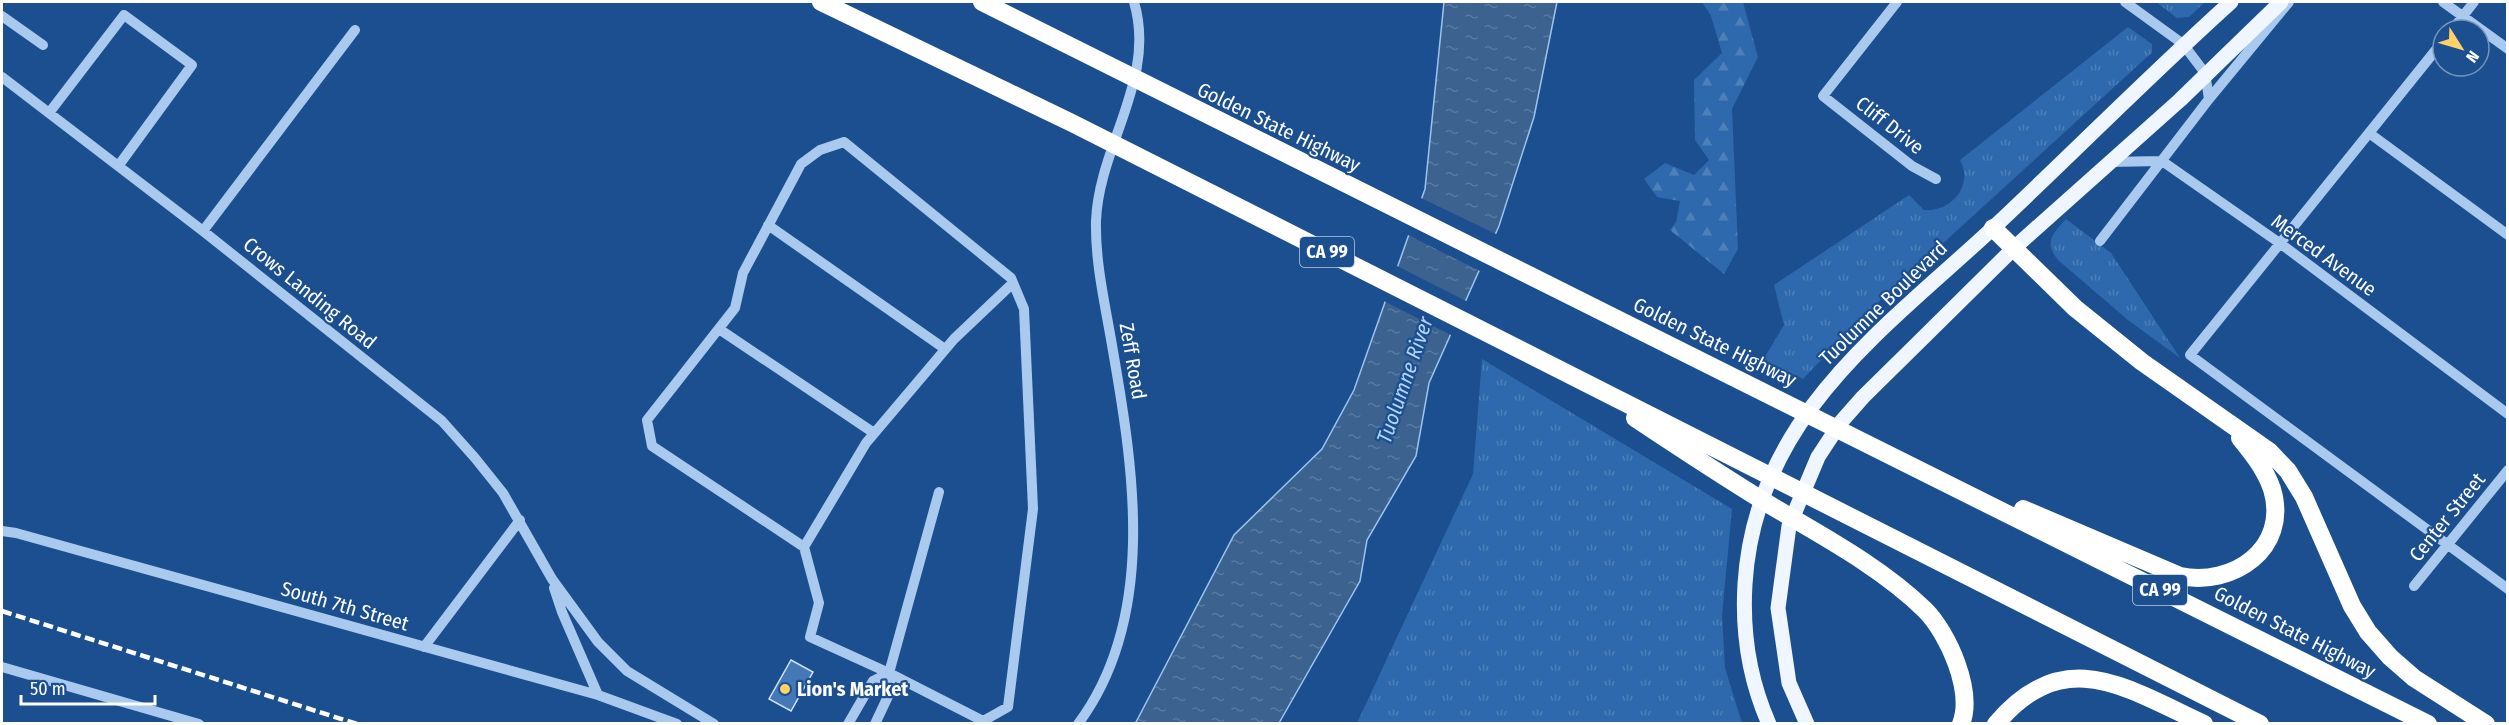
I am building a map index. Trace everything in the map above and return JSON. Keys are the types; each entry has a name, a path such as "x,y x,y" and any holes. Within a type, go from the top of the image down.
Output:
{"highway":[{"name":"CA 99","path":"821,2 1072,123 1582,381 1726,451 2259,723"},
{"name":"Golden State Highway","path":"982,2 1096,61 2428,723"},
{"path":"1993,228 2075,308 2142,362 2269,451 2288,471 2304,497 2352,606 2368,632 2390,657 2414,678 2486,723"},
{"path":"1582,381 1717,473 1842,548 1926,612 1957,665 1964,701 1961,723"},
{"path":"1893,456 2089,536 2180,576 2198,580 2224,575 2248,563 2264,546 2273,520 2272,491 2258,459 2227,423"},
{"path":"1996,723 2025,695 2046,684 2065,678 2091,677 2114,683 2204,723"}],"main road":[{"name":"Tuolumne Boulevard","path":"1769,723 1756,694 1744,634 1743,607 1748,552 1763,492 1788,440 1814,401 1906,306 1993,228 2183,44 2231,2"},
{"path":"1807,723 1789,683 1779,630 1778,608 1783,556 1795,505 1818,457 1841,422 1863,397 2014,248 2107,162 2180,100 2205,73 2281,2"}],"street":[{"name":"Zeff Road","path":"1078,723 1105,679 1116,647 1125,610 1134,532 1134,486 1129,443 1096,244 1097,202 1139,65 1139,28 1134,2"},
{"name":"Cliff Drive","path":"1897,2 1823,96 1912,166 1936,179"},
{"path":"2125,2 2183,44 2205,73 2209,99"},
{"path":"2100,241 2209,99 2289,2"},
{"path":"2443,2 2508,49"},
{"path":"2461,18 2474,2"},
{"path":"49,113 124,15 192,65 119,165"},
{"path":"2,16 43,45"},
{"path":"203,231 355,30"},
{"path":"2431,56 2190,356 2508,589"},
{"name":"Crows Landing Road","path":"2,77 119,165 442,421 475,458 520,520 552,579 598,642 627,671 714,723"},
{"path":"2369,132 2508,235"},
{"path":"844,142 1011,278 1013,283 1024,309 1034,509 1008,707 983,721 889,673 810,637 819,603 804,547 652,446 647,420 735,308 743,273 768,225 801,164 820,150 844,142"},
{"path":"2107,162 2162,161"},
{"name":"Merced Avenue","path":"2162,161 2281,244 2508,414"},
{"path":"768,225 945,349"},
{"path":"804,547 874,433 945,349 1013,283"},
{"path":"719,329 874,433"},
{"name":"Center Street","path":"2414,586 2508,470"},
{"path":"874,723 891,690 889,673 939,492"},
{"path":"424,647 520,520"},
{"name":"South 7th Street","path":"2,531 598,695 677,723"},
{"name":"Crows Landing Road","path":"552,579 562,612 598,695"},
{"path":"2,667 199,723"},
{"path":"848,723 873,681 889,673"}],"green space":[{"path":"1702,2 1743,2 1758,57 1732,109 1738,249 1724,274 1670,230 1676,222 1680,201 1657,197 1644,179 1665,163 1694,175 1709,160 1695,140 1694,80 1722,53 1711,16"},
{"path":"2156,2 2205,2 2189,17 2177,18"},
{"path":"2128,27 2152,44 2152,53 1860,319 1803,379 1763,360 1784,325 1774,285 1909,195 1924,210 1943,207 1951,202 1962,188 1964,179 1964,170 1960,160"},
{"path":"2066,219 2111,253 2180,358 2128,320 2058,260 2051,248 2051,243 2057,229"},
{"path":"1482,359 1732,509 1722,615 1725,668 1742,723 1357,723 1473,474"}],"water":[{"name":"Tuolumne River","path":"1444,2 1557,2 1534,117 1499,226 1429,383 1416,456 1367,540 1360,581 1279,723 1135,724 1234,535 1322,449 1354,390 1425,189"}],"pier":[{"path":"1419,197 1498,235 1482,272 1406,234"},
{"path":"1395,265 1468,302 1453,336 1382,300"}],"building":[{"path":"791,660 813,672 791,711 769,699"}],"railway":[{"path":"2,611 357,724"}],"place":[{"name":"Lion's Market","path":"785,689"}]}
